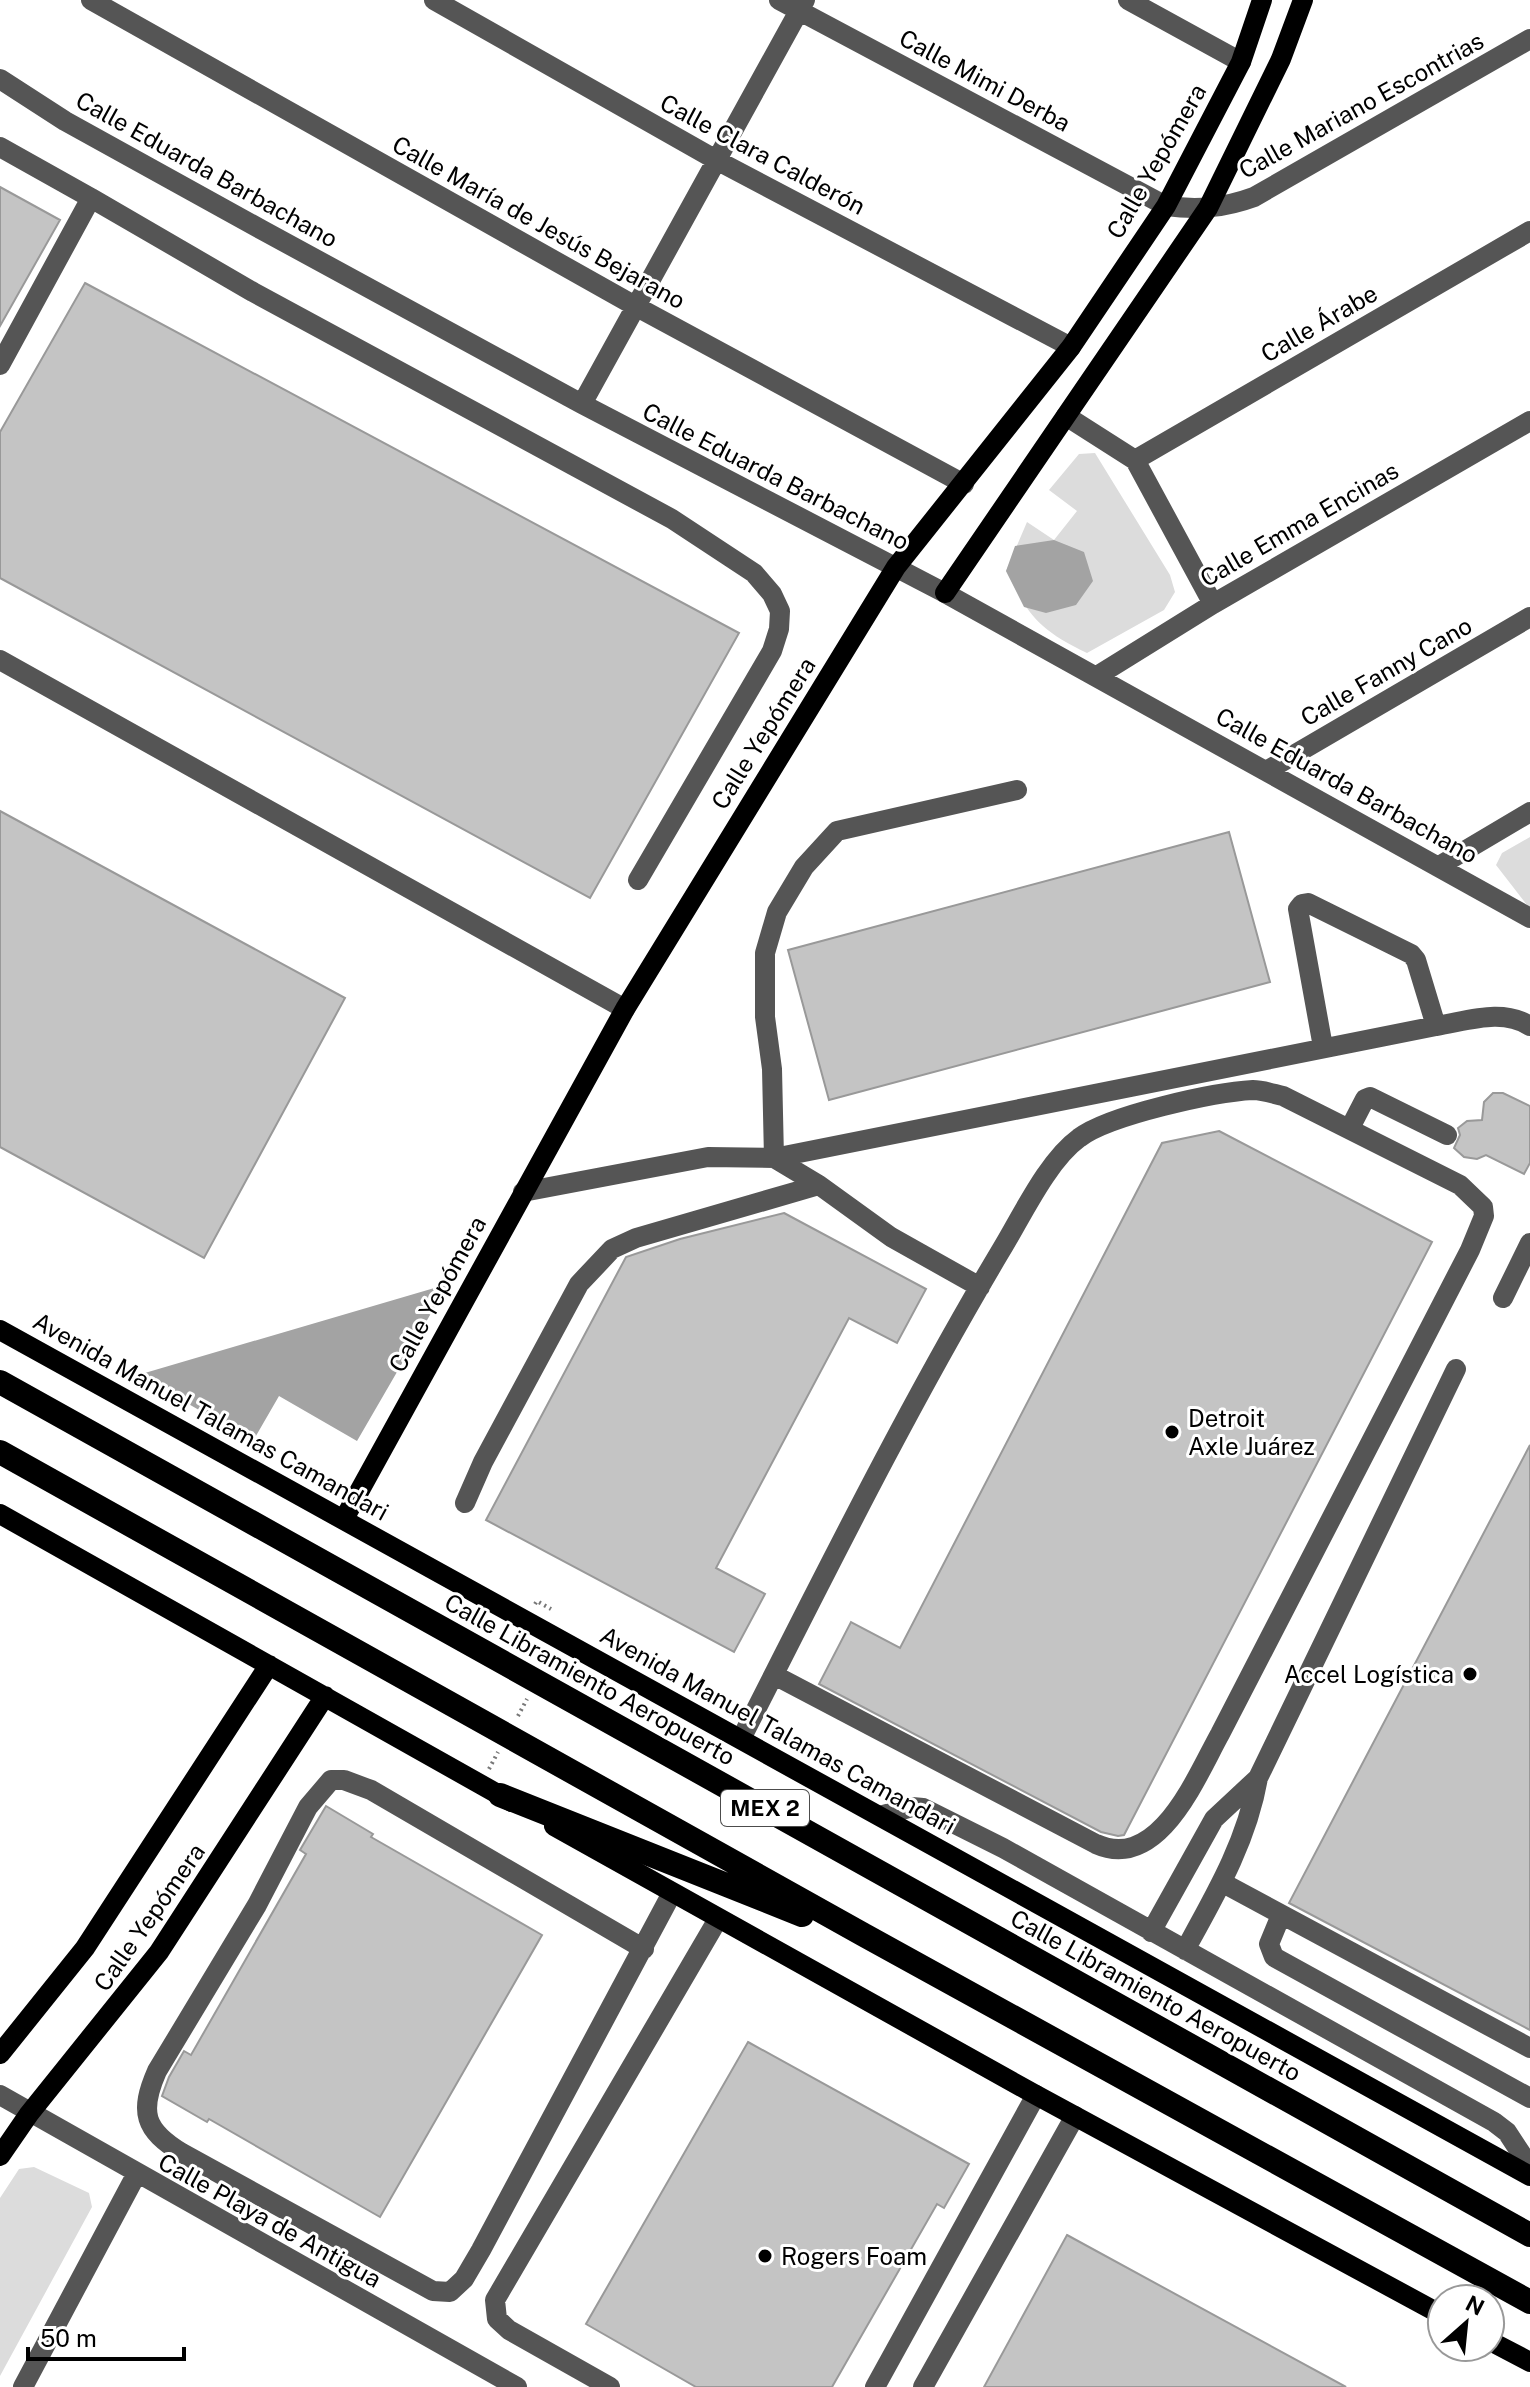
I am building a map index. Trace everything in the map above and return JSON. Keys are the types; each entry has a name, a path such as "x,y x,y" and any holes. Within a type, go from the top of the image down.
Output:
{"highway":[{"name":"Calle Libramiento Aeropuerto","path":"0,1382 1530,2235"},
{"name":"MEX 2","path":"0,1452 894,1952 1530,2302"},
{"path":"491,1789 894,1952"}],"main road":[{"name":"Calle Yepómera","path":"344,1519 625,1009 896,567 1071,347 1166,206 1241,62 1262,0"},
{"path":"945,593 1208,208 1281,59 1303,0"},
{"name":"Avenida Manuel Talamas Camandari","path":"0,1330 1530,2176"},
{"path":"0,1514 718,1919 1426,2306"},
{"name":"Calle Yepómera","path":"0,2054 85,1948 269,1665"},
{"name":"Calle Yepómera","path":"0,2156 29,2114 121,2004 159,1952 325,1696"},
{"path":"1506,2349 1530,2362"}],"street":[{"name":"Calle María de Jesús Bejarano","path":"91,0 637,307 964,484"},
{"name":"Calle Clara Calderón","path":"434,0 718,161 1071,347"},
{"name":"Calle Mimi Derba","path":"779,0 802,6 1166,206"},
{"path":"1128,0 1241,62"},
{"path":"582,404 802,6"},
{"name":"Calle Mariano Escontrias","path":"1166,206 1208,208 1254,197 1530,39"},
{"name":"Calle Eduarda Barbachano","path":"0,79 65,121 582,404 945,593 1530,918"},
{"path":"0,147 253,292 672,519 754,573 772,594 780,611 779,629 772,651 638,880"},
{"path":"0,365 91,198"},
{"name":"Calle Árabe","path":"1135,460 1530,231"},
{"path":"1066,416 1135,460 1213,604"},
{"name":"Calle Emma Encinas","path":"1097,676 1213,604 1530,421"},
{"name":"Calle Fanny Cano","path":"1268,770 1530,617"},
{"path":"0,660 625,1009"},
{"path":"774,1158 772,1069 765,1017 765,953 777,912 804,867 837,831 1017,790"},
{"path":"1439,866 1530,812"},
{"path":"1323,1047 1298,909 1302,904 1308,903 1411,954 1416,960 1436,1026"},
{"path":"523,1192 708,1157 774,1158 1323,1047 1501,1015 1516,1017 1530,1026"},
{"path":"741,1739 869,1488 980,1287 1045,1178 1077,1138 1096,1129 1185,1102 1257,1090 1283,1096 1350,1128 1476,1196 1484,1216 1392,1407 1182,1803 1161,1829 1133,1849 1112,1851 774,1675"},
{"path":"1350,1128 1365,1099 1370,1097 1447,1135"},
{"path":"774,1158 819,1185 891,1237 980,1287"},
{"path":"465,1503 555,1327 579,1284 597,1261 612,1249 636,1238 819,1185"},
{"path":"1503,1298 1530,1243"},
{"path":"1185,1950 1223,1883 1251,1818 1258,1778 1456,1369"},
{"path":"1151,1932 1214,1819 1258,1778"},
{"path":"644,1949 371,1790 344,1780 331,1780 308,1807 257,1905 157,2071 148,2091 147,2115 160,2140 182,2153 433,2291 450,2292 464,2279 481,2250 644,1949 672,1893"},
{"path":"880,1816 912,1807 935,1813 1494,2122 1507,2132 1530,2167"},
{"path":"1223,1883 1530,2048"},
{"path":"1281,1915 1269,1944 1274,1957 1530,2098"},
{"path":"610,2387 509,2330 497,2319 495,2300 718,1919"},
{"name":"Calle Playa de Antigua","path":"0,2095 136,2175 517,2387"},
{"path":"875,2387 1036,2095"},
{"path":"923,2387 1075,2116"},
{"path":"23,2387 136,2175"}],"path":[{"path":"511,1729 533,1688"},
{"path":"491,1789 504,1742"}],"shaded area":[{"path":"1095,453 1170,575 1175,592 1164,610 1087,653 1058,637 1038,621 1006,571 1027,522 1054,540 1077,511 1049,490 1079,454"},
{"path":"1054,540 1084,552 1093,581 1076,605 1046,613 1024,607 1006,571 1015,546"},
{"path":"1530,837 1530,909 1496,865 1502,853"},
{"path":"448,1284 357,1441 279,1396 253,1441 138,1375"},
{"path":"34,2167 89,2193 92,2207 0,2376 0,2198 19,2169"}],"building":[{"path":"0,187 60,220 0,326"},
{"path":"85,283 739,633 590,898 0,578 0,432"},
{"path":"0,811 345,998 204,1258 0,1147"},
{"path":"1229,832 1270,982 829,1100 788,950"},
{"path":"1493,1093 1503,1093 1530,1106 1530,1163 1524,1174 1486,1155 1477,1159 1464,1157 1454,1148 1460,1135 1458,1128 1467,1121 1482,1120 1484,1102"},
{"name":"Detroit Axle Juárez","path":"1219,1131 1432,1242 1124,1835 1118,1836 1101,1832 819,1684 851,1622 900,1648 1162,1143"},
{"path":"784,1213 926,1289 897,1343 849,1318 716,1568 765,1594 734,1652 486,1520 626,1257 680,1239"},
{"name":"Accel Logística","path":"1530,1445 1530,2030 1289,1903"},
{"path":"326,1806 373,1834 371,1837 542,1935 380,2217 209,2119 207,2122 162,2096 184,2051 191,2055 306,1854 300,1850"},
{"name":"Rogers Foam","path":"748,2042 969,2164 944,2208 937,2204 832,2387 696,2387 586,2324"},
{"path":"1067,2235 1346,2387 984,2387"}],"place":[{"name":"Detroit Axle Juárez","path":"1172,1432"},
{"name":"Accel Logística","path":"1470,1674"},
{"name":"Rogers Foam","path":"765,2256"}]}
